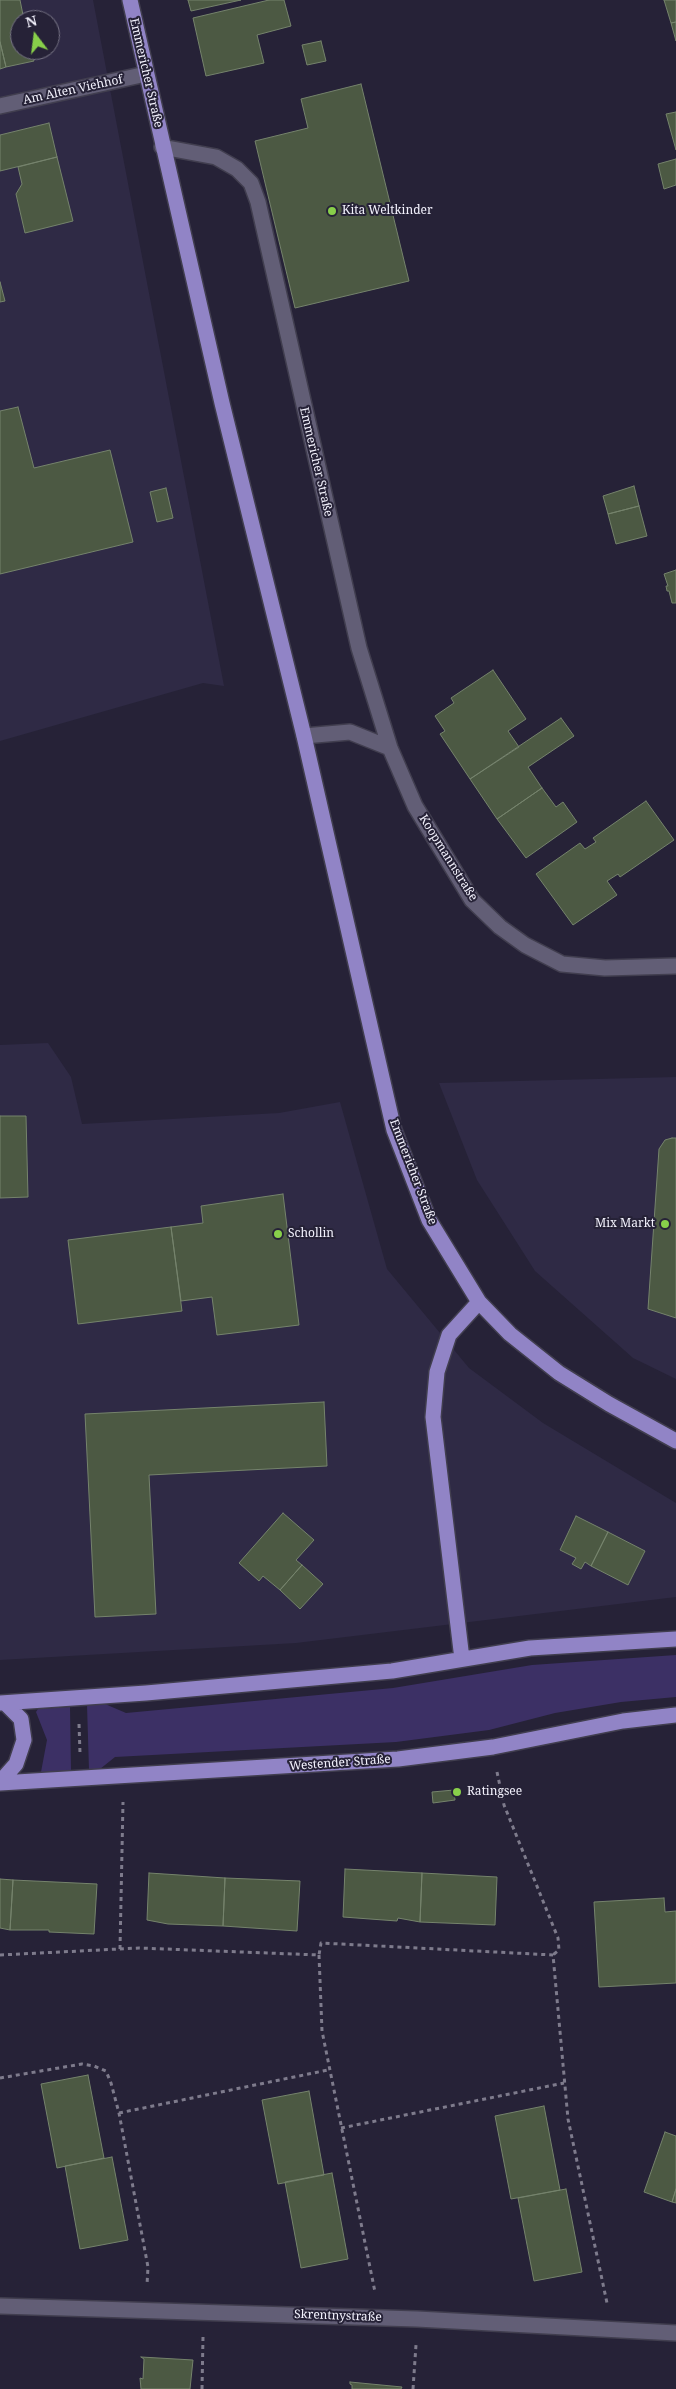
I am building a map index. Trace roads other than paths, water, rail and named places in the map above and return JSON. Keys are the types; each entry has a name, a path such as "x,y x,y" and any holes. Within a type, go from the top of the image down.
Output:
{"main road":[{"name":"Emmericher Straße","path":"130,0 162,147 304,736 394,1130 429,1220 479,1302 510,1334 559,1373 608,1404 676,1441"},
{"path":"462,1659 433,1417 437,1372 449,1335 479,1302"},
{"name":"Westender Straße","path":"2,1703 392,1670 530,1648 676,1639"},
{"name":"Westender Straße","path":"0,1782 16,1764 24,1740 20,1720 2,1703"},
{"name":"Westender Straße","path":"0,1782 123,1777 398,1759 493,1747 623,1721 676,1715"}],"street":[{"name":"Am Alten Viehhof","path":"0,106 146,74"},
{"name":"Emmericher Straße","path":"162,147 216,157 237,169 251,183 258,202 359,648 390,748"},
{"path":"304,736 350,732 390,748"},
{"name":"Koopmannstraße","path":"390,748 415,806 467,892 472,900 500,926 525,945 562,964 605,968 676,966"},
{"name":"Skrentnystraße","path":"0,2306 418,2318 612,2331 676,2333"}],"place":[{"name":"Kita Weltkinder","path":"332,211"},
{"name":"Mix Markt","path":"665,1224"},
{"name":"Schollin","path":"278,1234"},
{"name":"Ratingsee","path":"457,1792"}]}
